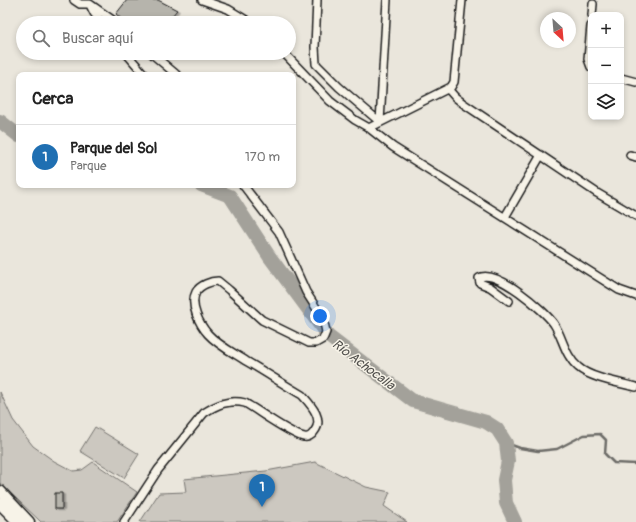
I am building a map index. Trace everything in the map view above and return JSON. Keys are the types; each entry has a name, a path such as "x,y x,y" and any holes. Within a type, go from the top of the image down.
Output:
{"main road":[{"path":"0,490 29,522"},
{"path":"0,504 18,522"}],"street":[{"path":"74,0 80,4 90,2 108,16"},
{"path":"202,0 228,9 240,16"},
{"path":"317,0 316,64 339,87 380,122"},
{"path":"380,122 387,0"},
{"path":"369,128 451,87 454,82 462,0"},
{"path":"90,2 96,16"},
{"path":"592,12 593,4"},
{"path":"132,60 142,72"},
{"path":"160,60 174,72"},
{"path":"291,60 330,101 393,147 619,290 636,296"},
{"path":"624,79 636,82"},
{"path":"448,89 464,104 541,154 597,193 636,216"},
{"path":"505,217 541,154"},
{"path":"124,522 158,470 204,413 211,408 228,402 238,401 245,403 304,437 312,435 317,428 318,422 316,413 302,395 224,347 208,334 195,310 196,292 209,282 218,281 226,286 262,320 302,341 312,344 320,341 324,337 326,332 322,317 306,292 279,232 245,188"},
{"path":"509,301 490,287 480,283 479,278 485,276 500,280 543,311 555,325 570,360 579,368 589,374 636,387"}],"shaded area":[{"path":"0,392 13,420 33,446 54,461 73,471 82,470 93,462 137,492 117,522 41,522 0,483"},
{"path":"95,427 139,454 124,478 80,451"},
{"path":"315,462 366,487 390,492 384,506 407,522 140,522 159,493 186,492 184,479 266,471"}],"building":[{"path":"127,0 158,0 177,10 172,16 118,16 116,14"},
{"path":"55,493 62,493 62,509 55,509"}],"waterway":[{"name":"Río Achocalla","path":"0,121 16,134"},
{"name":"Río Achocalla","path":"209,188 230,196 269,256 328,336 413,401 486,422 497,429 506,443 508,461 504,480 506,503 515,522"},
{"path":"506,443 520,448 538,451 557,449 584,435 600,434 606,440 605,454 614,463 636,464"}],"place":[{"name":"Parque del Sol","path":"262,507"}]}
